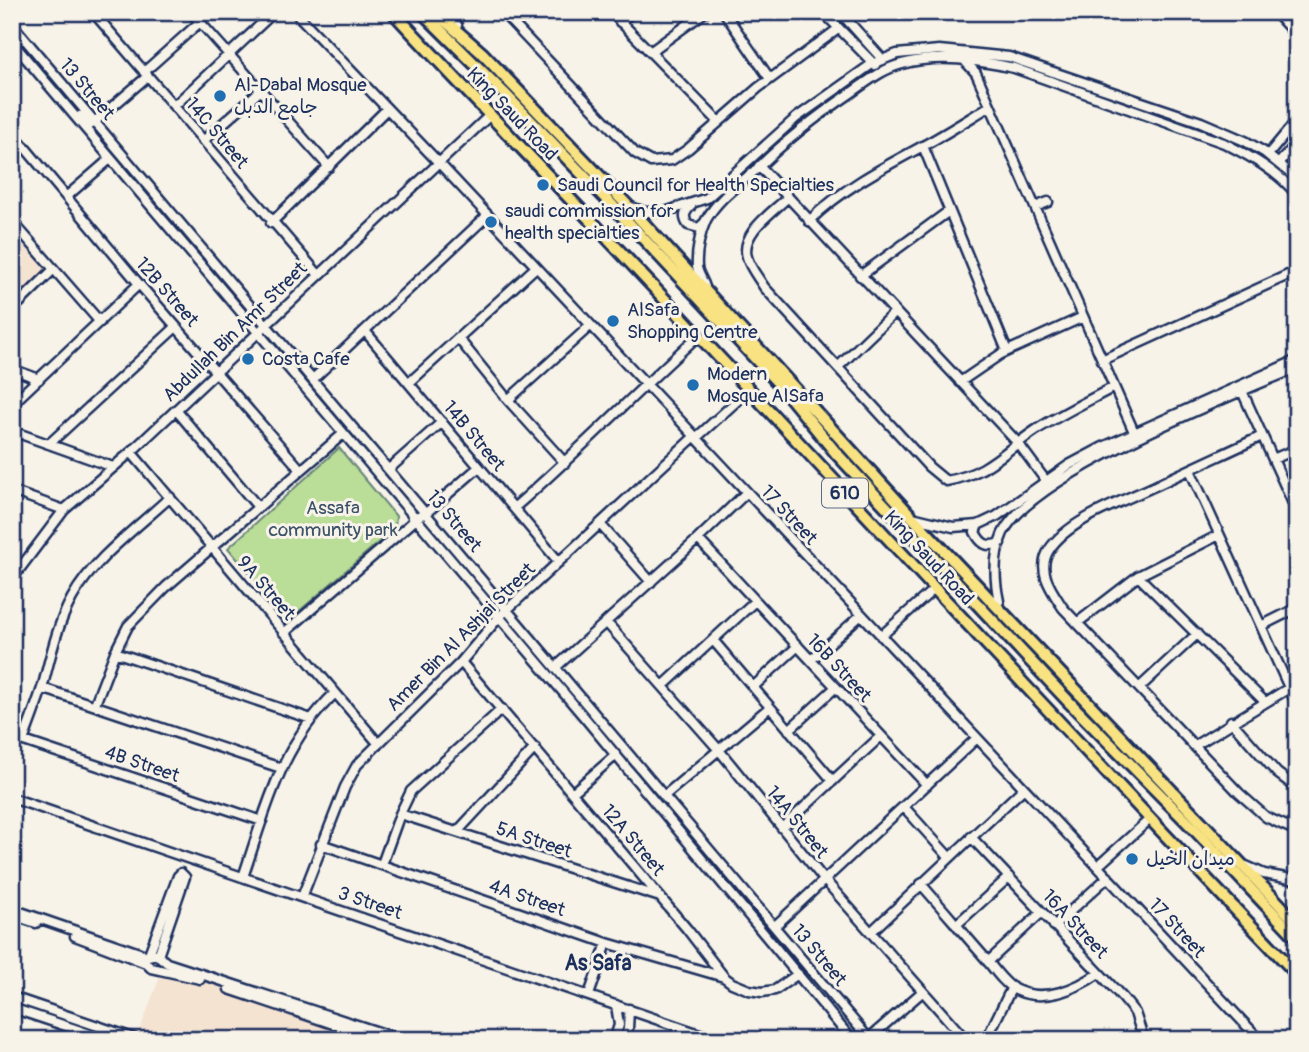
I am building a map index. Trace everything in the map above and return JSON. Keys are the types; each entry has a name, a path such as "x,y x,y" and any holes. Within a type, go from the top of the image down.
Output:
{"main road":[{"name":"King Saud Road","path":"393,12 1297,974"},
{"name":"King Saud Road","path":"422,12 612,205 781,386 855,473 1069,702 1297,938"},
{"path":"435,12 482,53 705,287 912,517 1297,923"}],"street":[{"name":"14C Street","path":"93,12 271,223 318,274"},
{"path":"191,12 329,167"},
{"path":"174,106 274,12"},
{"name":"17 Street","path":"295,12 1260,1040"},
{"path":"444,12 482,53"},
{"path":"611,12 719,122"},
{"path":"620,22 632,12"},
{"path":"650,52 705,12"},
{"path":"724,12 770,79"},
{"path":"823,12 872,64 884,70"},
{"path":"840,12 883,58 884,70"},
{"path":"1275,12 1297,36"},
{"path":"505,13 635,153 651,162 672,160 770,79 838,29"},
{"path":"66,107 74,109 89,125 95,122 200,22"},
{"name":"13 Street","path":"12,24 869,1040"},
{"name":"13 Street","path":"12,42 616,755 852,1040"},
{"path":"627,205 645,212 665,212 707,198 796,118 872,64 897,54 939,50 1010,57 1201,122 1245,141 1279,163 1297,179"},
{"path":"693,204 685,211 684,219 688,225 699,228 719,200 819,114 884,70 938,59 1014,68 1224,143 1247,154 1271,171 1297,195"},
{"path":"964,60 976,73 1134,432"},
{"path":"203,141 261,90"},
{"path":"809,221 827,204 866,177 990,106"},
{"path":"271,223 387,109"},
{"name":"Abdullah Bin Amr Street","path":"12,579 64,510 131,452 489,116"},
{"path":"1268,155 1297,120"},
{"name":"12B Street","path":"12,132 139,284 302,470"},
{"path":"1279,163 1297,143"},
{"path":"923,146 1007,351"},
{"path":"66,197 110,159"},
{"path":"759,166 1018,443 1046,481"},
{"path":"787,198 756,227 745,254 764,286 929,467 946,481 986,468 1063,414 1114,387"},
{"path":"1035,207 1048,202"},
{"path":"860,276 949,211"},
{"path":"313,379 488,215"},
{"path":"12,221 100,322"},
{"path":"705,222 698,248 698,269 705,287"},
{"path":"409,383 536,267"},
{"path":"12,310 53,270"},
{"path":"1102,360 1297,271"},
{"path":"12,404 139,284"},
{"path":"838,367 895,312"},
{"path":"960,382 1007,351 1083,317"},
{"path":"508,400 590,326"},
{"path":"50,444 176,327"},
{"name":"14B Street","path":"365,331 559,562"},
{"path":"515,508 698,336"},
{"path":"458,338 508,400 565,463"},
{"path":"912,517 953,527 978,525 997,516 1069,465 1134,432 1297,360"},
{"path":"999,601 994,576 1000,543 1003,533 1022,509 1084,465 1297,368"},
{"path":"12,369 38,379"},
{"name":"Amer Bin Al Ashjai Street","path":"302,897 321,844 357,765 461,662 507,609 748,390"},
{"path":"1242,391 1297,512"},
{"path":"176,410 258,507"},
{"path":"389,469 442,422"},
{"path":"12,430 113,467"},
{"path":"95,704 128,626 166,587 343,434"},
{"path":"1262,436 1090,516 1062,535 1048,551 1043,569 1049,587 1063,608 1239,793 1266,817 1297,831"},
{"path":"1273,459 1297,449"},
{"name":"9A Street","path":"131,452 378,743"},
{"path":"284,633 414,519 426,513 479,467"},
{"path":"1189,470 1297,705"},
{"path":"12,491 64,510"},
{"path":"556,667 746,493"},
{"path":"23,741 42,688 59,624 72,597 108,555 170,497"},
{"path":"600,524 651,582"},
{"path":"978,525 975,532 985,545 1000,543"},
{"path":"1077,623 1138,576 1219,535"},
{"name":"16B Street","path":"698,539 927,785"},
{"path":"12,558 24,562"},
{"path":"1138,576 1265,702"},
{"path":"881,636 934,589"},
{"path":"663,686 755,601"},
{"path":"1261,626 1297,608"},
{"path":"811,660 861,615"},
{"name":"14A Street","path":"606,622 719,750 826,881 966,1040"},
{"path":"1139,688 1197,635"},
{"path":"713,640 832,781"},
{"path":"752,687 798,646"},
{"path":"115,652 310,719"},
{"name":"12A Street","path":"461,662 724,977 749,990 762,992 775,990 798,974"},
{"path":"789,730 835,687"},
{"path":"42,688 281,768"},
{"path":"1194,746 1289,688"},
{"path":"243,877 281,768 297,737 335,693"},
{"path":"664,796 770,707"},
{"path":"382,864 411,791 502,709"},
{"path":"1231,721 1277,773 1297,788"},
{"path":"782,828 881,736"},
{"name":"4B Street","path":"12,737 262,821"},
{"path":"775,926 976,738"},
{"path":"457,832 535,748"},
{"path":"572,793 616,755"},
{"path":"871,932 1024,788"},
{"name":"3 Street","path":"12,798 717,1040"},
{"path":"904,807 949,857"},
{"name":"5A Street","path":"400,814 659,896"},
{"path":"1098,866 1150,819"},
{"name":"16A Street","path":"971,837 1135,1013 1144,1040"},
{"name":"4A Street","path":"321,844 607,943 724,977"},
{"path":"1243,864 1264,874 1297,880"},
{"path":"152,957 185,877 181,873 152,957 151,968 203,980 381,1040"},
{"path":"956,925 1009,877"},
{"path":"1054,926 1108,877"},
{"path":"921,884 1012,987 1027,993 1061,992 1084,984 1099,973"},
{"path":"12,909 167,964 403,1040"},
{"path":"988,962 1042,912"},
{"path":"12,915 152,957"},
{"path":"589,995 607,943"},
{"path":"986,1040 1012,987"},
{"path":"869,1040 922,992"},
{"path":"12,997 139,1040"},
{"path":"614,1040 619,1025 616,1004"},
{"path":"12,1008 108,1040"},
{"path":"624,1040 629,1009"},
{"path":"619,1025 628,1028"}],"shaded area":[{"path":"12,221 53,270 12,310"},
{"path":"164,966 372,1040 136,1040"}],"green space":[{"name":"Assafa community park","path":"339,448 396,516 395,528 289,620 228,548"}],"place":[{"name":"Al-Dabal Mosque جامع الدبل","path":"220,96"},
{"name":"Saudi Council for Health Specialties","path":"543,185"},
{"name":"saudi commission for health specialties","path":"491,222"},
{"name":"AlSafa Shopping Centre","path":"613,321"},
{"name":"Costa Cafe","path":"248,359"},
{"name":"Modern Mosque AlSafa","path":"693,385"},
{"name":"ميدان الخيل","path":"1132,859"}],"district":[{"name":"As Safa","path":"598,963"}]}
